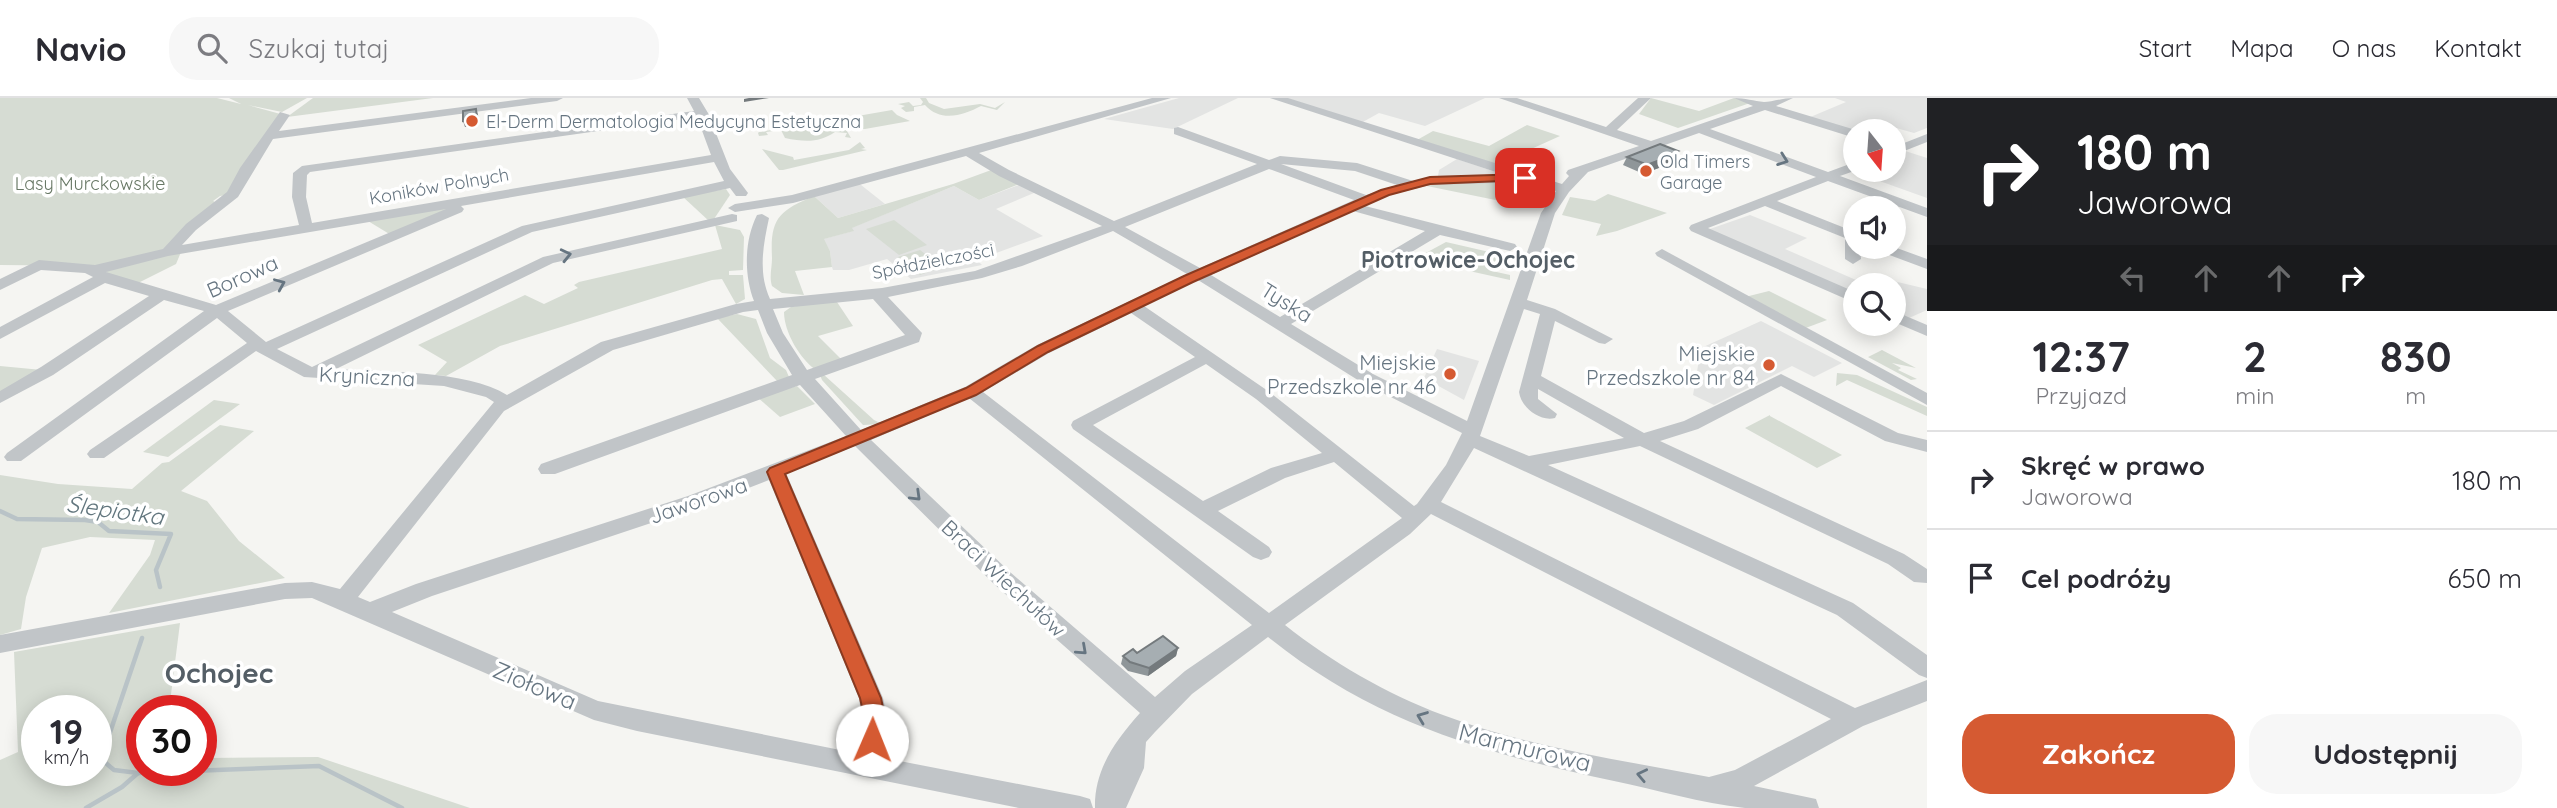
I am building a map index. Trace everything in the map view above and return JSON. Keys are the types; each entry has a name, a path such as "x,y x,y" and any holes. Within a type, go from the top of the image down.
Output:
{"street":[{"path":"270,136 557,98"},
{"path":"693,98 702,113 717,158 736,187 761,210"},
{"path":"313,374 564,255 761,210 1164,98"},
{"path":"1276,98 1559,188"},
{"path":"1505,98 1650,145"},
{"path":"1609,131 1646,98"},
{"path":"1740,98 1843,130"},
{"path":"1110,808 1128,775 1134,742 1155,712 1182,687 1422,511 1454,473 1471,435 1559,188 1583,170 1787,98"},
{"path":"307,230 299,197 300,173 307,169 702,113"},
{"path":"168,252 191,227 233,194 242,174 284,115"},
{"path":"1696,128 1927,213"},
{"path":"1178,131 1271,164 1359,203 1373,215 1510,247"},
{"path":"1906,145 1927,138"},
{"name":"Tyska","path":"967,151 1004,173 1114,226 1378,384 1471,435 1846,609 1927,668"},
{"name":"Koników Polnych","path":"99,274 168,252 717,158"},
{"name":"Spółdzielczości","path":"506,402 547,382 607,345 708,316 762,304 876,293 983,273 1114,226 1283,160 1357,167 1408,184"},
{"path":"1843,171 1696,228 1843,293"},
{"name":"Jaworowa","path":"368,612 424,590 695,501 859,439 971,391 1043,349 1199,275 1359,203 1408,184 1447,179 1525,178"},
{"path":"736,187 736,216"},
{"path":"97,454 242,352 527,229 736,187"},
{"name":"Borowa","path":"14,457 217,310 467,205 475,198"},
{"path":"1765,201 1843,232"},
{"name":"Braci Wiechułów","path":"761,210 756,236 755,271 762,304 782,347 803,377 859,439 1002,578 1134,697 1155,712"},
{"path":"736,216 756,236"},
{"path":"1279,324 1437,230"},
{"path":"1662,253 1927,400"},
{"path":"1906,256 1927,264"},
{"name":"Kryniczna","path":"0,285 39,265 99,274 217,310 261,346 293,367 313,374 444,381 492,393 506,402"},
{"path":"0,334 99,274"},
{"path":"548,469 913,338 914,333 876,293"},
{"path":"0,398 47,372 163,294"},
{"path":"1518,302 1549,312 1605,339"},
{"path":"1134,307 1262,395 1337,455 1422,511 1854,719"},
{"path":"1548,414 1529,401 1528,391 1549,312"},
{"path":"1207,357 1080,425 1261,552"},
{"path":"1532,378 1642,440 1896,559 1922,576"},
{"path":"1527,463 1642,440 1691,425 1780,379 1892,437 1927,446"},
{"name":"Marmurowa","path":"971,391 1268,625 1312,658 1375,696 1461,732 1547,755 1805,808"},
{"path":"342,601 491,415 506,402"},
{"path":"1202,510 1264,479 1337,455"},
{"path":"776,472 871,698 876,726 864,765"},
{"name":"Ziołowa","path":"0,644 285,591 313,590 594,710 637,721 1080,808"},
{"path":"1708,789 1741,780 1854,719 1927,690"}],"shaded area":[{"path":"1179,98 1238,98 1173,129 1104,119"},
{"path":"1287,98 1485,98 1425,126 1379,113 1361,123"},
{"path":"1835,98 1927,98 1927,128 1914,133 1906,131 1906,119 1843,119 1843,128 1808,118 1846,102"},
{"path":"1906,151 1927,158 1927,198 1882,182 1906,182"},
{"path":"1457,159 1502,174 1499,177 1438,176 1439,170"},
{"path":"856,181 885,204 838,218 813,195"},
{"path":"1024,183 1041,190 996,209 1043,236 977,260 982,265 911,279 887,259 849,270 833,270 830,251 823,239 853,231 851,228 954,186 979,200"},
{"path":"1750,215 1807,238 1785,249 1843,274 1843,291 1707,230"},
{"path":"1906,284 1927,289 1927,310 1906,317"},
{"name":"Miejskie Przedszkole nr 84","path":"1761,321 1842,363 1814,377 1792,366 1714,405 1693,395 1701,348"},
{"name":"Miejskie Przedszkole nr 46","path":"1437,349 1479,361 1464,400 1424,378"}],"green space":[{"name":"Lasy Murckowskie","path":"0,98 217,98 241,104 229,98 307,98 282,112 248,105 284,115 233,194 220,196 213,201 219,204 168,252 111,266 0,265"},
{"path":"313,98 433,98 287,117"},
{"path":"920,98 926,98 929,103 944,109 980,104 995,108 1005,102 997,110 981,106 953,116 938,114 925,105 906,112 901,108 905,106 898,104 909,102 913,106 921,105 923,102"},
{"path":"1651,98 1699,111 1734,98 1750,103 1678,128 1639,114"},
{"path":"892,110 910,121 865,129 853,128 846,118"},
{"path":"840,119 851,138 845,137 847,133 835,132 817,140 805,141 785,138 781,130 766,132 768,135 759,136 758,133 759,132"},
{"path":"1527,125 1560,136 1520,154 1503,167 1417,140 1433,131 1489,146"},
{"path":"860,142 865,148 861,149 867,150 783,170 779,170 762,149 793,157 794,160 849,150"},
{"path":"994,169 1022,183 979,200 954,186 852,228 854,231 824,239 830,251 832,267 795,271 804,295 782,293 772,286 775,225 784,212 792,207 814,196 838,218"},
{"path":"1512,181 1544,187 1537,196 1535,208 1422,185"},
{"path":"726,189 730,195 714,219 709,221 682,196"},
{"path":"1608,194 1667,213 1596,236 1601,224 1562,215 1570,197 1595,201"},
{"path":"462,203 391,235 368,221"},
{"path":"894,220 927,245 899,255 866,229"},
{"path":"715,225 740,230 744,237 743,270 729,271 729,275 743,275 745,299 736,304 722,279 712,280 500,346 446,376 435,375 447,362 418,345 525,295 544,304 578,288 574,285 579,282 722,249"},
{"path":"1446,242 1511,257 1509,268 1496,265 1492,271 1510,275 1510,280 1442,265 1442,262 1422,255"},
{"path":"920,250 942,267 920,275 898,257"},
{"path":"181,252 176,264 138,283 110,276 104,270"},
{"path":"1769,291 1827,320 1803,329 1745,297"},
{"path":"835,299 853,326 818,336 842,360 816,370 794,344 784,312 791,307"},
{"path":"737,314 756,319 770,358 786,370 789,377 778,382 717,318"},
{"path":"1882,350 1916,368 1892,363 1901,368 1898,370 1917,379 1911,380 1868,357"},
{"path":"0,366 42,370 0,398"},
{"path":"1837,373 1857,375 1927,407 1927,416 1847,380 1836,386"},
{"path":"823,374 874,420 882,424 863,425 822,380 820,375"},
{"path":"797,386 815,404 780,417 757,397"},
{"path":"214,400 240,404 168,457 143,452"},
{"path":"1770,415 1842,455 1817,468 1745,428"},
{"path":"220,425 254,431 181,491 207,501 239,541 285,578 109,613 150,555 155,540 90,537 42,548 26,597 21,629 0,635 0,475 58,484 132,489 162,463 169,462"},
{"path":"180,623 171,695 126,695 126,786 217,786 217,758 318,757 470,808 0,808 0,760 18,752 14,652"}],"building":[{"path":"476,109 477,119 463,121 463,111"},
{"path":"1660,144 1678,151 1644,166 1643,163 1627,157"},
{"path":"1163,636 1178,648 1149,668 1130,662 1123,656 1133,649 1137,653"}],"waterway":[{"name":"Ślepiotka","path":"0,511 17,519 85,520 98,522 109,531 171,534 156,570 160,587"},
{"name":"Ślepiotka","path":"126,772 114,770 101,759 142,638"},
{"name":"Ślepiotka","path":"217,770 319,766 402,808"},
{"path":"86,808 126,784"}],"place":[{"name":"El-Derm Dermatologia Medycyna Estetyczna","path":"472,121"},
{"name":"Old Timers Garage","path":"1646,171"},
{"name":"Miejskie Przedszkole nr 84","path":"1769,365"},
{"name":"Miejskie Przedszkole nr 46","path":"1450,374"}],"district":[{"name":"Piotrowice-Ochojec","path":"1468,259"},
{"name":"Ochojec","path":"219,672"}],"route":[{"path":"872,740 876,726 871,698 776,472 971,391 1043,349 1188,279 1385,192 1408,184 1430,181 1525,178"}]}
